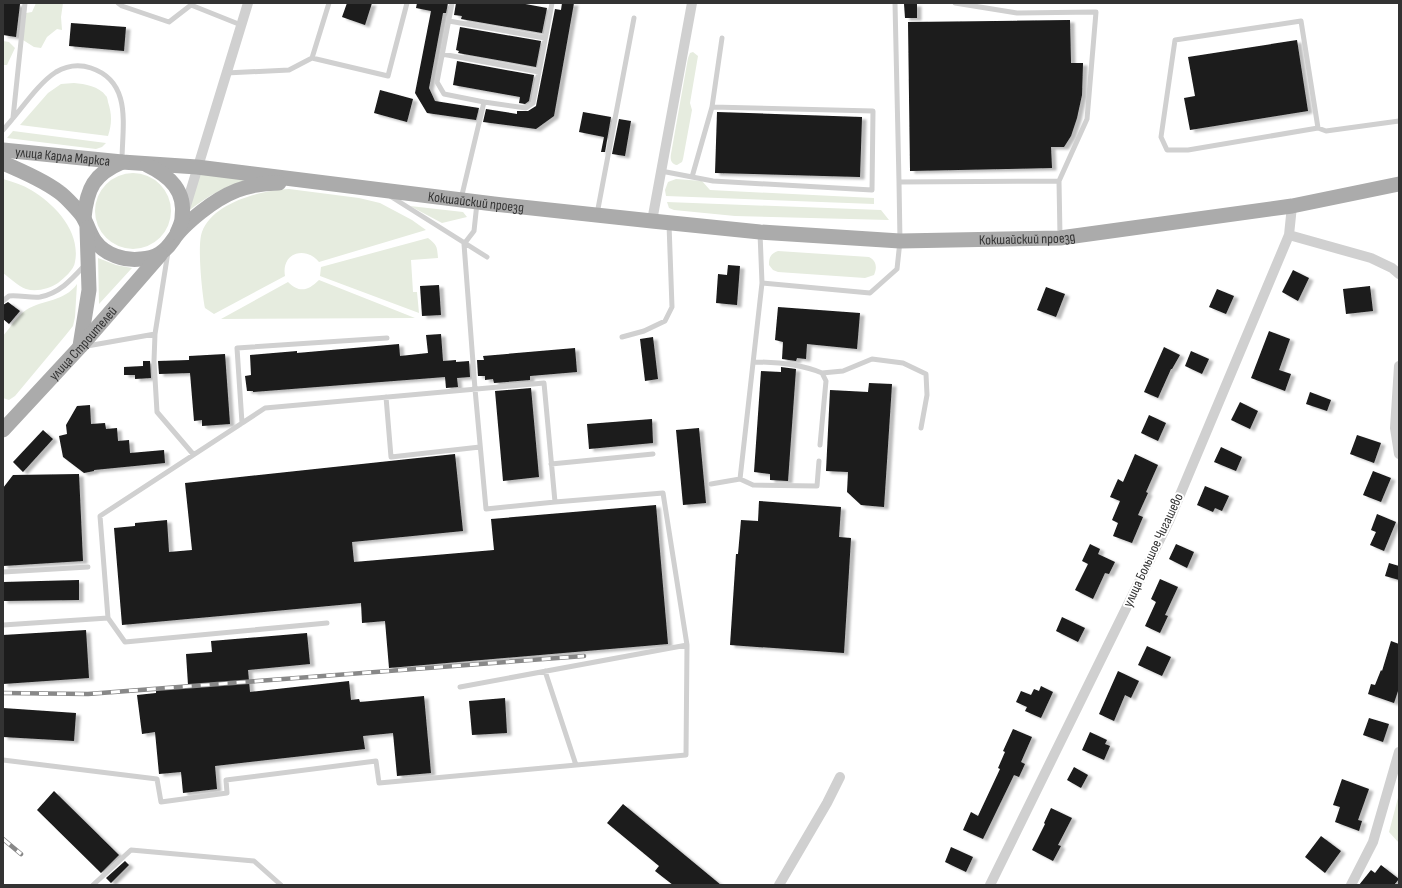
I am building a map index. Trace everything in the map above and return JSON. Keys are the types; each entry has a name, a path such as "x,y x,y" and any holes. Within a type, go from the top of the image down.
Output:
{"main road":[{"name":"улица Карла Маркса","path":"3,150 122,162"},
{"path":"3,163 28,174 60,193 86,222 96,242 108,252 121,258 135,260 149,259 169,245 182,218 182,204 178,190 170,179 159,171 143,163 122,162 109,168 98,176 90,188 86,201 86,222 89,290 80,347"},
{"name":"Кокшайский проезд","path":"143,163 197,166 477,202 669,223 760,232 900,241 1060,238 1292,206 1399,184"},
{"name":"улица Строителей","path":"4,427 80,347 193,218 225,195 239,189 270,183 284,183 301,179"}],"street":[{"path":"182,218 248,3"},
{"path":"652,221 692,3"},
{"name":"улица Большое Чигашево","path":"990,885 1169,521 1289,235 1292,206"},
{"path":"1289,235 1372,258 1392,268 1399,274"},
{"path":"1399,366 1394,428 1399,454"},
{"path":"1351,885 1373,842 1399,752"},
{"path":"779,885 840,777"}],"lane":[{"path":"13,119 25,3"},
{"path":"118,3 122,6 169,22 191,5 241,25"},
{"path":"312,58 329,3"},
{"path":"226,72 289,70 312,58 388,76 407,3"},
{"path":"452,3 437,82 444,94 526,108 533,103 552,3"},
{"path":"762,283 870,293 897,269 900,241 895,3"},
{"path":"955,3 1017,13 1096,12 1087,119 1059,181 1060,238"},
{"path":"597,215 634,18"},
{"path":"449,21 545,38"},
{"path":"1318,128 1301,21 1175,40 1161,137 1167,150 1188,150 1318,128 1326,131 1399,121"},
{"path":"692,177 712,106 722,38"},
{"path":"442,54 539,72"},
{"path":"3,130 55,72 67,66 86,66 98,70 110,78 120,95 123,122 122,162"},
{"path":"461,200 484,102"},
{"path":"661,171 713,181 872,190 873,111 712,106"},
{"path":"899,182 1059,181"},
{"path":"379,189 464,244 487,257"},
{"path":"3,760 157,779 161,802 227,794 226,780 376,761 379,783 686,755 687,646 663,493 486,509 464,244 474,231 477,202"},
{"path":"622,337 644,331 665,320 672,306 669,223"},
{"path":"740,479 762,283 760,232"},
{"path":"169,245 155,334 154,360 157,412 193,454"},
{"path":"3,301 9,296 39,297 52,293 69,282 88,261"},
{"path":"80,347 155,334"},
{"path":"242,423 237,348 387,338"},
{"path":"754,362 780,362 810,368 822,373 843,371 872,359 902,364 926,374 927,395 921,428"},
{"path":"820,445 826,381 822,373"},
{"path":"327,624 125,642 108,618 100,516 265,408 544,383 555,502"},
{"path":"386,397 391,457 480,447"},
{"path":"551,464 653,454"},
{"path":"711,484 740,479 753,485 817,486 819,461"},
{"path":"3,572 88,567"},
{"path":"3,625 108,618"},
{"path":"460,687 687,646"},
{"path":"545,671 576,765"},
{"path":"93,885 131,850 254,861 281,885"}],"shaded area":[{"path":"36,3 63,3 61,17 62,30 57,29 47,37 41,48 34,47 23,40 26,13 32,12"},
{"path":"3,41 9,42 15,48 7,65 3,65"},
{"path":"693,52 698,56 690,103 692,110 683,159 682,162 677,165 672,162 671,156 688,58 690,53"},
{"path":"74,83 96,88 106,96 111,119 108,136 20,125 48,93 61,84"},
{"path":"13,131 106,143 102,147 96,149 7,138"},
{"path":"201,172 253,178 218,191 187,212"},
{"path":"133,173 147,176 160,184 168,197 171,211 168,225 160,238 147,246 133,249 119,246 106,238 98,225 95,211 98,197 106,184 119,176"},
{"path":"3,179 25,187 40,196 57,211 70,230 76,251 74,265 66,276 51,287 38,290 26,289 3,273"},
{"path":"676,179 702,181 710,190 874,198 874,204 666,196 665,190 668,182"},
{"path":"289,189 359,198 380,203 412,220 426,230 319,262 307,254 295,254 290,257 287,262 285,276 214,314 205,308 200,269 201,238 207,222 216,213 239,200 265,192"},
{"path":"667,202 881,210 889,220 735,216 674,210 669,208"},
{"path":"410,206 463,212 467,217 442,223"},
{"path":"428,238 436,246 438,258 411,260 413,292 417,292 419,313 320,276 321,267"},
{"path":"778,251 869,257 874,261 876,270 874,275 865,278 778,272 773,270 769,265 769,260 773,253"},
{"path":"98,258 116,265 132,268 99,304"},
{"path":"319,280 415,318 221,319 288,282 296,288 304,289"},
{"path":"77,284 73,326 15,396 9,400 3,398 3,336 26,310 66,294"},
{"path":"1399,794 1399,843 1389,832"}],"building":[{"path":"3,3 20,4 16,37 3,35"},
{"path":"347,3 372,3 365,25 342,17"},
{"path":"417,3 448,3 446,13 443,13 429,88 435,101 479,108 476,120 427,113 415,93 431,11 416,8"},
{"path":"456,3 520,3 547,8 542,33 461,19 462,16 454,15"},
{"path":"562,3 574,3 554,116 536,129 483,122 486,109 517,114 517,111 528,111 536,106 555,9 561,10"},
{"path":"904,4 917,4 917,18 905,18"},
{"path":"1070,20 1071,63 1083,63 1082,95 1071,136 1064,147 1051,147 1052,168 910,171 908,22"},
{"path":"71,23 126,27 124,51 69,46"},
{"path":"460,27 541,41 536,67 458,53 459,51 456,50"},
{"path":"1297,40 1308,111 1190,130 1184,98 1195,96 1188,57"},
{"path":"457,61 534,75 529,101 525,104 519,103 520,97 453,85"},
{"path":"380,90 413,99 407,122 374,113"},
{"path":"583,112 611,117 605,152 601,152 604,137 579,132"},
{"path":"717,112 862,117 860,177 715,173"},
{"path":"619,119 631,121 625,156 612,154"},
{"path":"728,265 740,266 737,305 716,303 718,274 727,275"},
{"path":"1293,270 1309,278 1298,301 1282,292"},
{"path":"439,285 441,315 422,316 420,286"},
{"path":"1370,286 1373,311 1346,314 1343,289"},
{"path":"1046,287 1065,294 1056,317 1037,310"},
{"path":"1217,289 1234,296 1226,314 1209,307"},
{"path":"8,302 20,311 9,324 3,319 3,305"},
{"path":"778,307 860,313 857,349 807,344 806,359 797,358 796,361 782,359 783,342 775,340"},
{"path":"1269,331 1290,339 1279,370 1291,374 1285,391 1251,378"},
{"path":"441,334 443,361 469,361 470,377 457,378 458,387 446,388 445,377 253,392 247,391 245,376 251,375 250,355 297,351 297,353 399,344 400,356 428,353 426,335"},
{"path":"653,337 658,379 645,381 640,339"},
{"path":"1164,347 1180,355 1171,369 1158,398 1144,392"},
{"path":"575,348 577,372 530,376 530,380 494,383 493,379 485,380 485,376 478,376 477,360 484,360 483,356"},
{"path":"1191,351 1209,359 1202,374 1185,366"},
{"path":"225,354 230,424 202,426 202,420 194,421 190,373 159,374 158,361 189,360 189,356"},
{"path":"143,361 150,361 151,378 135,379 135,375 124,375 124,367 143,366"},
{"path":"781,367 796,369 788,481 770,480 770,474 754,472 761,371 781,372"},
{"path":"869,383 892,384 884,507 861,505 847,492 848,472 826,471 830,390 868,392"},
{"path":"531,388 539,477 503,481 495,391"},
{"path":"1310,392 1331,400 1327,411 1306,404"},
{"path":"1240,402 1258,411 1250,429 1231,420"},
{"path":"90,405 91,424 105,423 106,429 117,428 118,441 129,440 130,453 164,450 165,463 94,470 84,473 63,457 59,436 67,434 66,425 77,406"},
{"path":"1149,415 1166,423 1158,441 1141,433"},
{"path":"652,419 653,443 589,449 587,424"},
{"path":"699,428 706,503 683,505 676,430"},
{"path":"43,430 53,439 23,472 13,462"},
{"path":"1357,435 1381,443 1374,463 1350,454"},
{"path":"1221,447 1242,457 1236,471 1214,462"},
{"path":"455,454 463,531 352,542 354,562 494,550 491,519 656,505 668,644 389,668 385,621 362,623 361,603 122,625 114,528 135,526 135,523 167,520 169,552 192,550 185,483"},
{"path":"1135,454 1158,465 1138,515 1143,517 1132,543 1113,536 1118,523 1112,520 1120,501 1110,497 1118,479 1123,482"},
{"path":"1373,471 1391,478 1381,502 1363,495"},
{"path":"79,474 83,561 3,566 3,488 13,475"},
{"path":"1205,486 1229,496 1222,511 1215,508 1213,512 1197,505"},
{"path":"759,501 841,507 839,537 851,538 844,653 730,645 736,554 738,554 741,520 758,521"},
{"path":"1377,514 1396,522 1384,551 1370,545 1376,532 1371,530"},
{"path":"1090,544 1100,549 1098,554 1115,562 1109,574 1105,573 1093,599 1075,590 1088,564 1082,561"},
{"path":"1176,544 1194,552 1187,568 1169,559"},
{"path":"1389,563 1399,566 1399,580 1385,576"},
{"path":"1160,579 1178,587 1165,615 1168,616 1160,633 1145,626 1156,602 1151,599"},
{"path":"79,580 79,600 3,601 3,582"},
{"path":"1062,617 1085,628 1078,642 1056,631"},
{"path":"86,630 89,678 3,684 3,635"},
{"path":"307,633 310,664 248,670 250,692 349,681 351,700 359,699 360,702 424,696 431,773 397,776 393,733 363,736 365,749 215,766 217,789 183,793 181,772 159,774 155,732 142,734 137,695 156,693 156,688 188,685 186,654 212,652 211,641"},
{"path":"1391,641 1399,644 1399,688 1394,703 1368,694 1371,684 1375,685 1381,670 1382,671"},
{"path":"1147,646 1171,657 1162,676 1138,665"},
{"path":"1118,671 1139,681 1131,698 1125,695 1114,721 1099,714"},
{"path":"1041,686 1053,692 1041,718 1025,711 1027,707 1016,702 1021,691 1031,695 1034,689 1039,691"},
{"path":"505,698 507,733 472,735 469,701"},
{"path":"3,708 76,713 74,741 3,737"},
{"path":"1369,718 1389,724 1383,742 1363,735"},
{"path":"1013,729 1032,737 1021,762 1025,764 1019,777 1014,775 983,839 963,830 971,812 978,816 1000,769 998,768 1005,752 1003,751"},
{"path":"1090,732 1107,740 1105,744 1110,746 1104,760 1082,750"},
{"path":"1074,767 1088,775 1081,788 1067,780"},
{"path":"1342,779 1369,789 1358,820 1362,821 1359,831 1335,822 1340,807 1333,805"},
{"path":"54,791 119,855 101,873 37,810"},
{"path":"623,804 721,885 673,885 655,871 659,866 607,823"},
{"path":"1051,808 1072,818 1058,845 1061,846 1053,861 1032,850"},
{"path":"1321,836 1341,851 1325,873 1305,857"},
{"path":"951,847 973,857 966,872 945,862"},
{"path":"125,861 129,865 111,883 106,878"},
{"path":"1381,865 1399,879 1394,885 1359,885 1371,870 1375,873"}],"railway":[{"path":"3,693 88,694 584,656"},
{"path":"3,839 21,854"}]}
